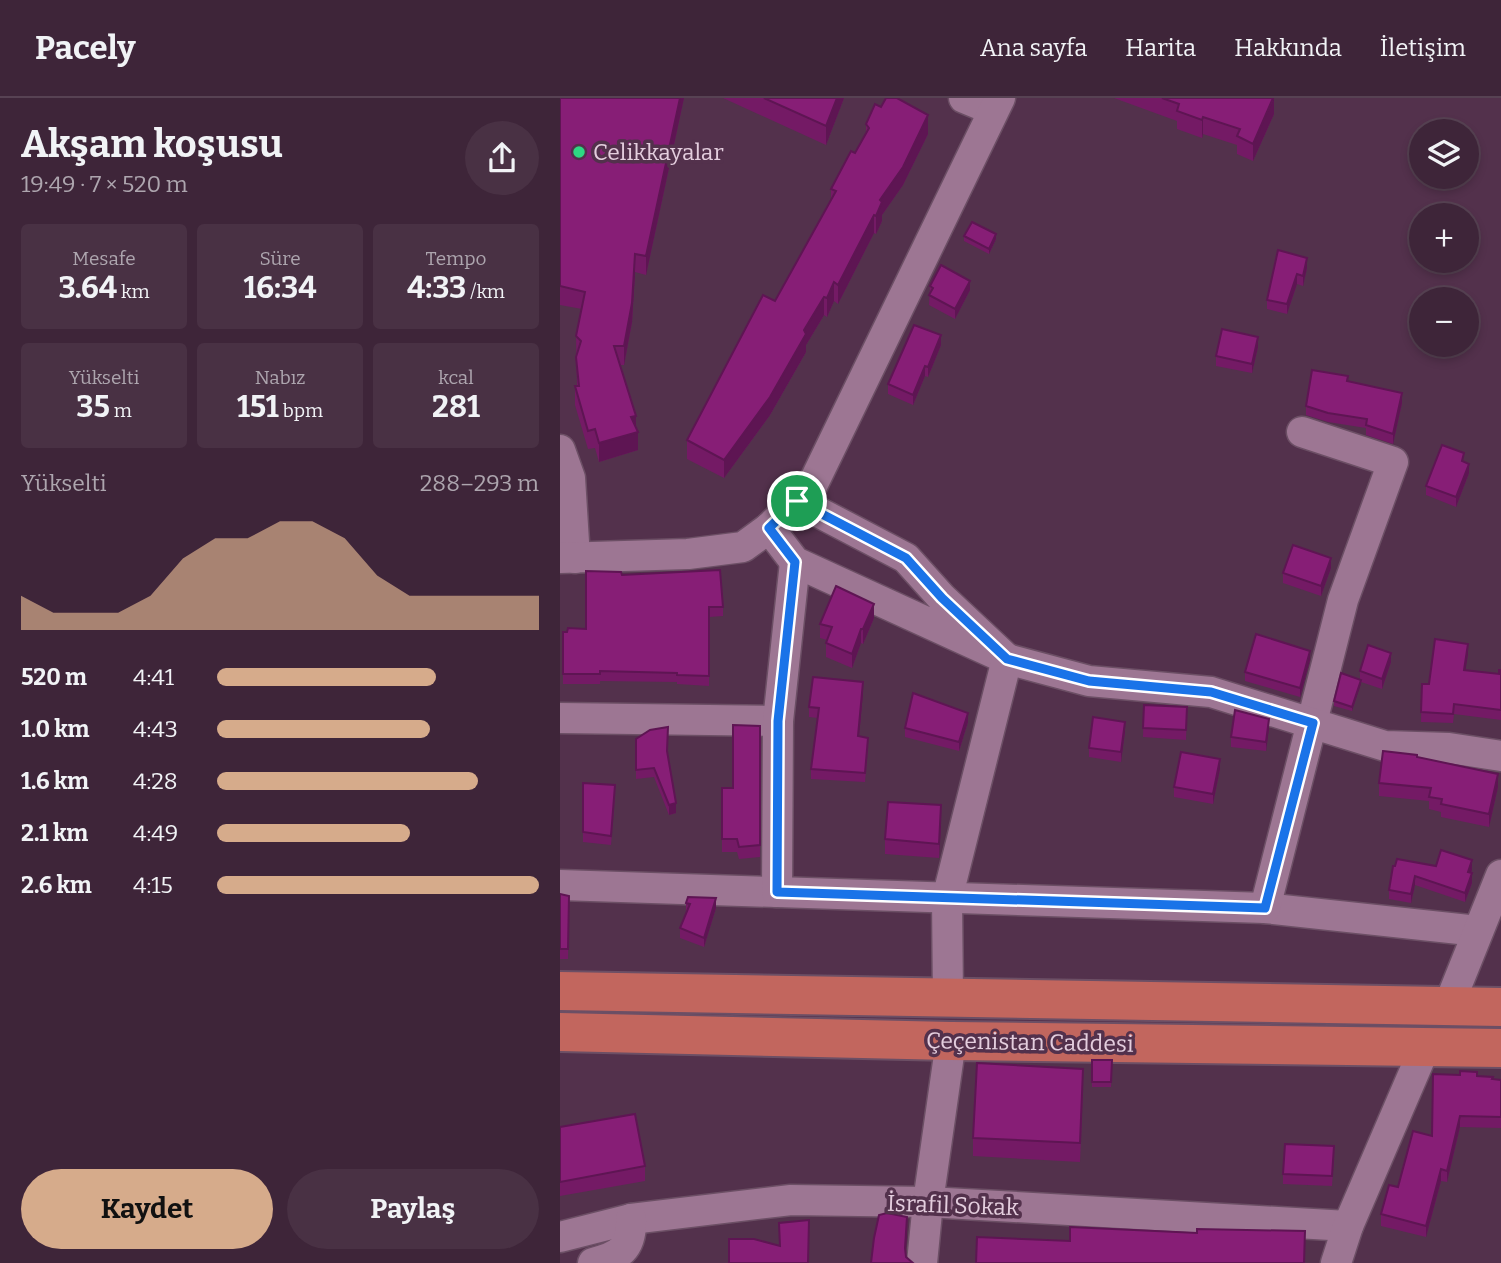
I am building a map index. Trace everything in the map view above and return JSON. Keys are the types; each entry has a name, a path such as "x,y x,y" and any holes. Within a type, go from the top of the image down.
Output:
{"main road":[{"name":"Çeçenistan Caddesi","path":"560,991 1501,1007"},
{"name":"Çeçenistan Caddesi","path":"560,1032 951,1041 1501,1048"}],"street":[{"path":"560,450 570,478 567,558 688,554 743,547 769,528 812,486 996,104 964,98"},
{"path":"1265,908 1343,600 1393,462 1302,432"},
{"path":"797,501 906,558 942,598 1007,659"},
{"path":"769,528 795,562 1007,659 1089,681 1211,692 1385,746 1449,748 1501,756"},
{"path":"777,892 778,721 795,562"},
{"path":"948,999 947,899 1007,659"},
{"path":"560,718 778,721"},
{"path":"1448,1007 1501,875"},
{"path":"560,885 1265,908 1478,931"},
{"path":"922,1263 951,1041"},
{"path":"1336,1263 1348,1226 1425,1047"},
{"name":"İsrafil Sokak","path":"560,1237 631,1219 791,1200 928,1202 1348,1226"},
{"path":"593,1263 613,1258 625,1248 632,1234 631,1219"}],"building":[{"path":"560,98 680,98 646,256 635,254 632,303 624,346 614,346 636,416 631,417 638,432 599,443 595,429 588,431 575,386 579,386 576,357 581,341 576,336 585,292 560,286"},
{"path":"764,98 837,98 826,126"},
{"path":"886,98 897,98 928,115 903,167 880,200 882,202 876,216 874,215 838,285 834,282 827,298 824,297 770,397 724,460 687,440 763,295 775,301 836,191 831,189 851,151 855,153 869,128 866,124 875,104 881,107"},
{"path":"1162,98 1273,98 1253,144 1237,136 1240,129 1177,111 1179,104"},
{"path":"972,222 996,234 989,249 964,236"},
{"path":"1278,250 1307,258 1303,276 1297,274 1287,304 1267,300"},
{"path":"941,265 970,281 955,309 929,295 933,288 930,286"},
{"path":"914,325 941,335 913,395 888,384"},
{"path":"1222,329 1258,337 1252,364 1216,356"},
{"path":"1312,370 1348,376 1347,381 1402,393 1393,434 1366,425 1367,419 1328,413 1306,406"},
{"path":"1442,445 1464,453 1462,461 1469,464 1456,497 1426,486"},
{"path":"1293,545 1331,558 1321,586 1283,573"},
{"path":"720,570 723,607 709,607 709,676 600,671 600,674 563,674 563,632 567,632 568,628 586,629 586,571 621,572 622,575"},
{"path":"836,586 874,604 852,654 826,643 832,627 820,624"},
{"path":"1256,634 1310,651 1300,688 1245,672"},
{"path":"1435,639 1468,644 1464,670 1499,674 1501,670 1501,710 1454,704 1453,714 1421,712 1422,684 1429,684"},
{"path":"1368,645 1391,653 1382,679 1360,671"},
{"path":"1341,673 1361,680 1352,707 1334,701"},
{"path":"813,677 863,682 858,736 868,738 865,773 811,769 819,708 809,707"},
{"path":"913,693 968,713 959,742 905,728"},
{"path":"1144,705 1187,707 1186,730 1143,728"},
{"path":"1235,710 1269,719 1266,742 1231,737"},
{"path":"1093,717 1125,722 1121,752 1089,748"},
{"path":"733,725 760,726 760,845 739,847 737,839 722,839 722,788 733,788"},
{"path":"668,727 667,751 676,803 669,805 654,768 636,770 636,739 650,730"},
{"path":"1383,751 1417,755 1498,774 1489,814 1441,804 1442,799 1429,797 1431,788 1379,783"},
{"path":"1181,752 1220,759 1213,794 1174,787"},
{"path":"583,783 615,785 611,836 583,832"},
{"path":"888,802 941,805 939,844 885,839"},
{"path":"1441,850 1472,860 1468,872 1472,873 1465,893 1415,876 1411,894 1389,890 1393,866 1397,859 1436,866"},
{"path":"560,894 569,896 568,949 560,949"},
{"path":"688,897 716,898 704,938 680,928 690,904 686,903"},
{"path":"1092,1060 1112,1060 1111,1082 1092,1082"},
{"path":"977,1063 1083,1069 1080,1143 973,1138"},
{"path":"1460,1071 1477,1072 1477,1076 1501,1080 1501,1117 1460,1116 1447,1171 1441,1169 1426,1226 1381,1214 1389,1185 1398,1187 1413,1131 1432,1136 1433,1074 1460,1075"},
{"path":"635,1114 645,1166 560,1182 560,1127"},
{"path":"1285,1144 1334,1146 1332,1176 1283,1174"},
{"path":"887,1213 907,1217 906,1257 913,1263 871,1263 879,1215"},
{"path":"809,1220 808,1263 729,1263 729,1239 754,1239 780,1246 779,1223"},
{"path":"1070,1227 1197,1233 1197,1229 1305,1231 1304,1263 976,1263 977,1237 1070,1241"}],"place":[{"name":"Celikkayalar","path":"579,152"}],"route":[{"path":"797,501 906,558 942,598 1007,659 1089,681 1211,692 1313,723 1265,908 777,892 778,721 795,562 769,528 797,501"}]}
